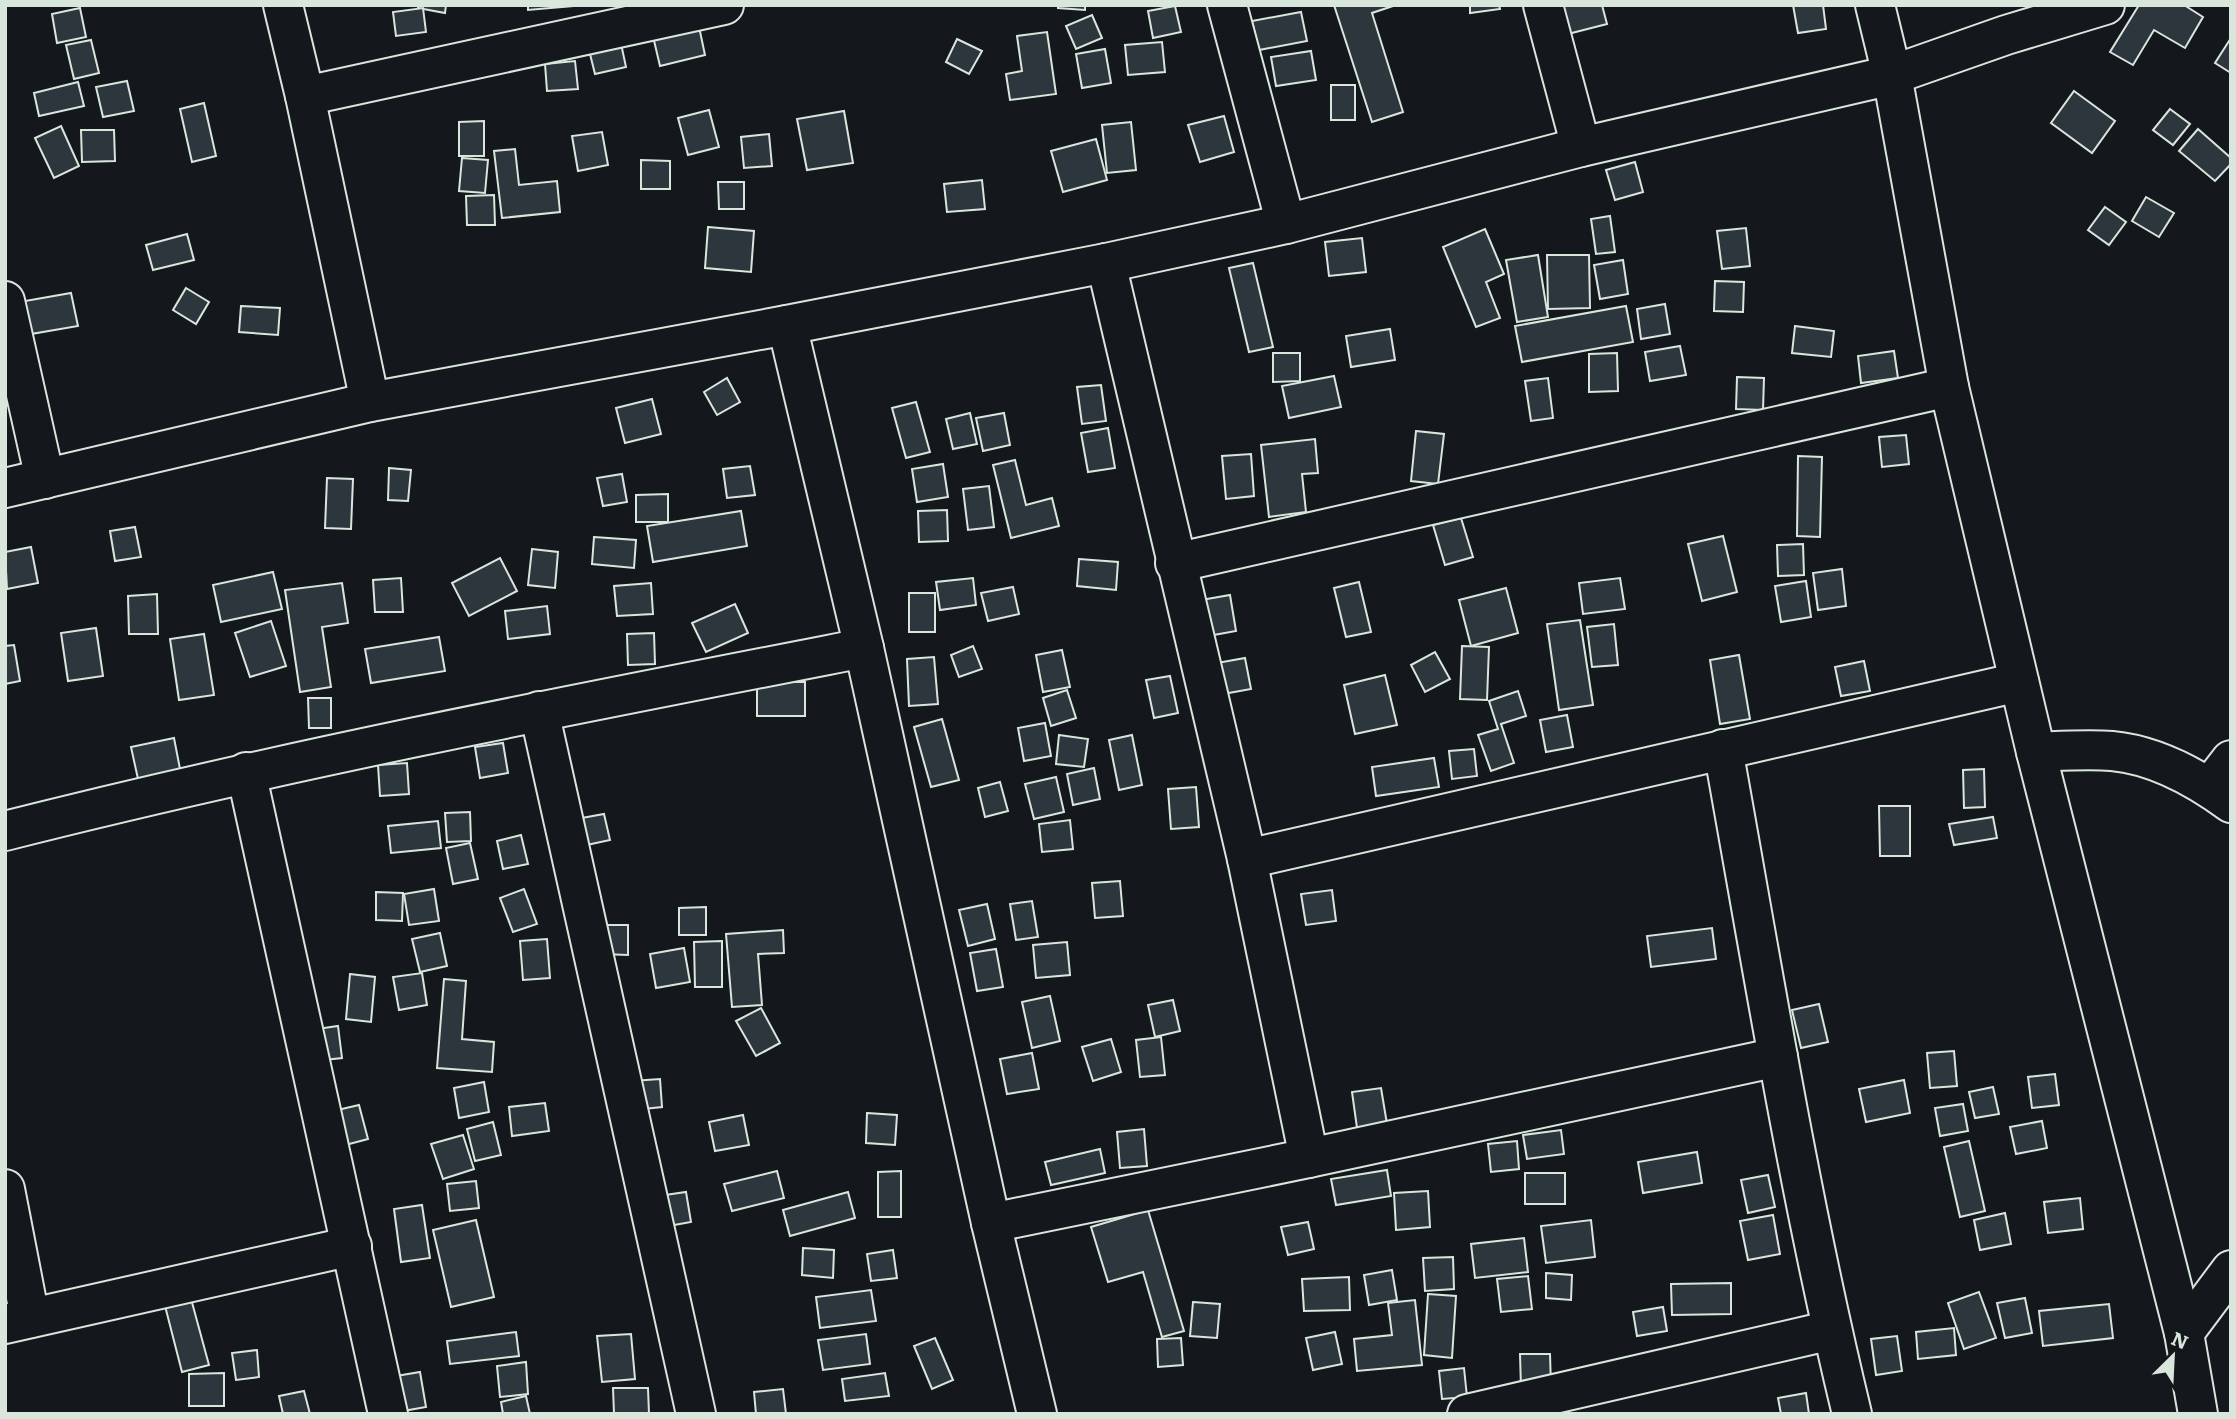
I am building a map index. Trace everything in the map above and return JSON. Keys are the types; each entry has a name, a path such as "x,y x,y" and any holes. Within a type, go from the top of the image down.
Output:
{"street":[{"path":"283,5 370,402"},
{"path":"305,96 619,16 724,5"},
{"path":"1227,5 1286,224"},
{"path":"1543,5 1581,147"},
{"path":"1875,5 1892,75 1949,387 2036,752 2184,1333 2198,1414"},
{"path":"5,488 370,402 1106,264 1286,224 1581,147 1892,75 2006,35 2105,5"},
{"path":"1106,264 1247,859 1309,1158"},
{"path":"5,301 45,479"},
{"path":"787,325 864,648 990,1223 1037,1414"},
{"path":"1175,563 1949,387"},
{"path":"5,831 246,772 539,711 864,648"},
{"path":"1247,859 2019,682"},
{"path":"539,711 695,1414"},
{"path":"1723,749 1778,1057 1832,1330 1852,1414"},
{"path":"2036,752 2113,751 2163,763 2224,783"},
{"path":"246,772 388,1414"},
{"path":"990,1223 1309,1158 1778,1057"},
{"path":"5,1189 17,1321 352,1246"},
{"path":"2184,1333 2231,1270"},
{"path":"1467,1414 1832,1330"}],"building":[{"path":"419,5 446,5 445,13 418,8"},
{"path":"528,5 573,5 573,6 528,10"},
{"path":"1058,5 1085,5 1085,10 1058,8"},
{"path":"1334,5 1396,5 1372,13 1403,112 1372,122"},
{"path":"1470,5 1499,5 1500,9 1470,13"},
{"path":"1556,5 1602,5 1607,24 1564,35"},
{"path":"1793,5 1823,5 1826,29 1798,33"},
{"path":"2139,5 2184,5 2203,17 2185,48 2154,30 2133,65 2110,52"},
{"path":"1175,6 1181,32 1153,38 1148,11"},
{"path":"80,8 86,37 57,43 52,14"},
{"path":"423,8 426,32 396,36 393,12"},
{"path":"1301,12 1307,41 1259,50 1252,21"},
{"path":"1092,15 1102,38 1076,49 1066,26"},
{"path":"698,22 705,55 660,66 652,32"},
{"path":"1047,32 1056,94 1010,100 1006,74 1022,71 1017,36"},
{"path":"620,39 626,67 595,74 588,46"},
{"path":"957,39 982,51 969,74 946,62"},
{"path":"91,40 99,73 74,79 66,45"},
{"path":"2229,41 2231,43 2231,73 2215,63"},
{"path":"1162,42 1165,72 1128,75 1125,45"},
{"path":"1105,49 1111,83 1082,88 1076,54"},
{"path":"1311,51 1316,80 1276,86 1271,57"},
{"path":"575,61 578,89 547,91 545,64"},
{"path":"127,81 134,111 103,117 96,87"},
{"path":"78,82 84,106 39,116 34,93"},
{"path":"1331,85 1355,85 1355,120 1331,120"},
{"path":"2074,91 2115,121 2092,153 2051,123"},
{"path":"204,103 216,156 192,162 180,109"},
{"path":"2170,109 2190,124 2173,145 2153,130"},
{"path":"709,110 719,147 688,155 678,118"},
{"path":"844,111 853,163 807,170 797,119"},
{"path":"1224,116 1234,152 1200,162 1188,125"},
{"path":"484,121 484,156 459,156 459,122"},
{"path":"1131,122 1136,170 1107,173 1102,125"},
{"path":"61,126 79,166 54,178 35,138"},
{"path":"2198,129 2231,158 2231,164 2215,181 2179,151"},
{"path":"81,130 114,130 115,161 82,162"},
{"path":"602,132 608,165 578,171 572,136"},
{"path":"769,134 772,166 744,168 741,137"},
{"path":"1096,139 1107,180 1063,192 1051,151"},
{"path":"515,149 519,185 557,181 560,212 502,218 494,151"},
{"path":"462,158 488,160 485,193 459,191"},
{"path":"641,160 670,161 670,189 641,189"},
{"path":"1635,162 1643,192 1615,200 1606,170"},
{"path":"982,180 985,209 947,212 944,184"},
{"path":"718,182 744,182 744,209 719,209"},
{"path":"494,195 495,225 467,225 466,196"},
{"path":"2146,197 2174,213 2159,237 2132,221"},
{"path":"2105,207 2126,222 2109,245 2088,230"},
{"path":"1610,216 1615,252 1596,254 1591,219"},
{"path":"708,227 754,231 751,272 705,268"},
{"path":"1746,228 1750,266 1722,269 1717,231"},
{"path":"1485,229 1504,274 1486,282 1500,318 1476,327 1443,247"},
{"path":"187,234 194,260 153,270 146,245"},
{"path":"1362,238 1366,272 1329,276 1325,242"},
{"path":"1538,255 1548,317 1517,322 1506,260"},
{"path":"1547,255 1589,255 1590,308 1548,309"},
{"path":"1623,260 1628,294 1600,299 1594,265"},
{"path":"1253,263 1273,347 1249,352 1229,268"},
{"path":"1715,281 1744,282 1743,312 1714,311"},
{"path":"186,288 209,302 196,324 173,310"},
{"path":"71,293 78,326 31,334 25,301"},
{"path":"1665,304 1670,334 1641,339 1637,309"},
{"path":"241,306 280,308 278,335 239,332"},
{"path":"1626,306 1633,342 1522,362 1515,326"},
{"path":"1795,326 1834,331 1831,357 1792,353"},
{"path":"1390,329 1395,360 1351,367 1346,336"},
{"path":"1680,346 1686,375 1650,381 1645,352"},
{"path":"1894,351 1898,378 1861,383 1858,356"},
{"path":"1273,353 1300,353 1300,381 1273,382"},
{"path":"1617,353 1618,391 1589,392 1589,354"},
{"path":"1334,376 1341,407 1289,418 1282,386"},
{"path":"1737,377 1764,378 1763,410 1736,409"},
{"path":"727,378 740,402 717,415 704,392"},
{"path":"1548,378 1553,418 1531,421 1525,381"},
{"path":"1101,385 1106,421 1082,424 1077,387"},
{"path":"652,399 661,434 625,443 616,408"},
{"path":"916,402 930,452 906,458 892,408"},
{"path":"970,413 977,444 953,449 946,419"},
{"path":"1004,413 1010,445 983,451 976,418"},
{"path":"1108,428 1115,468 1088,472 1081,433"},
{"path":"1416,431 1444,434 1438,484 1411,481"},
{"path":"1906,435 1909,464 1882,467 1879,437"},
{"path":"1315,439 1318,473 1302,474 1306,512 1269,517 1261,445"},
{"path":"1251,454 1254,496 1226,499 1222,456"},
{"path":"1798,456 1822,457 1820,537 1797,536"},
{"path":"1015,460 1026,505 1052,498 1059,526 1011,538 993,465"},
{"path":"943,464 948,497 917,502 912,469"},
{"path":"750,466 755,495 727,498 723,469"},
{"path":"389,468 411,470 408,501 388,500"},
{"path":"622,474 627,502 603,506 597,478"},
{"path":"327,478 353,479 351,529 325,528"},
{"path":"989,486 994,527 968,530 963,489"},
{"path":"668,494 668,522 636,522 636,495"},
{"path":"947,510 948,541 919,542 918,511"},
{"path":"741,511 747,546 653,562 647,526"},
{"path":"1461,518 1473,557 1445,565 1433,525"},
{"path":"135,527 141,557 115,561 110,531"},
{"path":"1723,536 1737,592 1702,601 1688,544"},
{"path":"594,537 636,540 634,568 592,564"},
{"path":"1803,544 1804,575 1778,576 1777,545"},
{"path":"31,547 38,583 7,589 5,552"},
{"path":"532,549 558,552 555,588 528,585"},
{"path":"500,558 517,591 469,616 452,583"},
{"path":"1079,559 1118,562 1116,590 1077,586"},
{"path":"1842,569 1846,606 1818,610 1813,573"},
{"path":"273,572 282,609 221,622 213,585"},
{"path":"401,578 403,612 375,612 373,580"},
{"path":"973,578 976,605 940,610 936,582"},
{"path":"1620,578 1625,609 1583,614 1579,583"},
{"path":"1806,581 1811,617 1781,622 1775,586"},
{"path":"1359,582 1371,632 1346,637 1334,588"},
{"path":"342,583 348,623 322,627 331,687 300,692 285,590"},
{"path":"651,583 653,614 617,616 614,586"},
{"path":"1013,587 1019,614 988,621 981,593"},
{"path":"1506,588 1518,633 1471,646 1459,600"},
{"path":"909,593 935,593 935,632 909,632"},
{"path":"157,594 158,634 129,634 128,596"},
{"path":"1230,595 1236,631 1208,636 1201,600"},
{"path":"735,604 748,633 706,652 692,623"},
{"path":"547,606 550,634 508,639 505,611"},
{"path":"1580,620 1593,705 1559,710 1547,624"},
{"path":"271,621 286,666 250,677 235,633"},
{"path":"1614,624 1618,665 1592,667 1587,627"},
{"path":"96,628 103,676 68,681 61,633"},
{"path":"654,633 655,664 628,665 627,634"},
{"path":"204,634 214,695 179,700 170,639"},
{"path":"439,637 445,671 371,683 365,649"},
{"path":"14,645 20,681 5,684 5,646"},
{"path":"973,646 982,669 959,677 951,655"},
{"path":"1462,646 1489,647 1487,700 1460,699"},
{"path":"1062,650 1070,687 1043,692 1036,655"},
{"path":"1435,652 1450,679 1425,692 1411,665"},
{"path":"1739,655 1750,719 1720,724 1710,660"},
{"path":"934,657 938,704 909,706 907,659"},
{"path":"1245,658 1251,689 1223,694 1217,663"},
{"path":"1864,661 1870,691 1841,696 1835,667"},
{"path":"1385,675 1397,725 1355,734 1344,685"},
{"path":"1170,676 1178,713 1154,718 1146,680"},
{"path":"757,682 805,682 805,716 757,716"},
{"path":"1067,690 1076,718 1051,726 1043,698"},
{"path":"1518,691 1526,716 1501,724 1514,763 1491,771 1478,735 1498,729 1489,701"},
{"path":"308,698 331,698 331,728 309,728"},
{"path":"1567,715 1573,747 1546,752 1540,720"},
{"path":"942,719 959,780 931,787 914,727"},
{"path":"1045,723 1051,756 1024,761 1018,728"},
{"path":"1059,735 1088,739 1084,767 1056,764"},
{"path":"1132,735 1142,785 1119,790 1109,740"},
{"path":"174,738 180,769 138,779 131,747"},
{"path":"503,743 508,773 480,778 475,747"},
{"path":"1474,749 1477,776 1452,779 1449,751"},
{"path":"1434,758 1439,787 1376,796 1372,767"},
{"path":"407,763 409,794 380,796 378,765"},
{"path":"1094,768 1100,799 1073,805 1067,774"},
{"path":"1984,769 1985,807 1964,808 1963,770"},
{"path":"1056,777 1064,812 1034,819 1025,784"},
{"path":"1000,782 1008,811 985,817 978,788"},
{"path":"1196,787 1199,827 1171,829 1168,789"},
{"path":"1879,806 1910,806 1910,856 1880,856"},
{"path":"470,812 471,841 447,842 445,813"},
{"path":"604,814 610,840 582,846 576,819"},
{"path":"1993,817 1997,838 1954,845 1949,824"},
{"path":"1070,820 1073,849 1042,852 1039,824"},
{"path":"438,821 441,848 391,853 388,826"},
{"path":"521,835 528,864 503,869 497,841"},
{"path":"470,843 478,879 453,884 446,848"},
{"path":"1120,881 1123,916 1095,918 1092,883"},
{"path":"434,889 439,921 409,925 404,894"},
{"path":"524,889 537,924 513,932 500,898"},
{"path":"1332,890 1336,921 1306,925 1301,894"},
{"path":"376,892 403,893 402,921 376,920"},
{"path":"1032,901 1038,937 1016,940 1010,904"},
{"path":"987,904 995,939 968,946 959,910"},
{"path":"706,907 706,935 679,935 679,908"},
{"path":"601,925 628,925 628,955 601,954"},
{"path":"1712,928 1716,959 1651,967 1647,936"},
{"path":"783,930 784,953 758,954 762,1005 732,1007 726,934"},
{"path":"440,933 447,966 420,972 412,939"},
{"path":"547,939 550,978 523,980 520,941"},
{"path":"722,941 722,987 695,987 694,942"},
{"path":"1067,942 1070,975 1036,978 1033,945"},
{"path":"684,948 690,982 656,988 650,954"},
{"path":"996,949 1003,987 977,991 970,953"},
{"path":"422,973 427,1005 399,1010 393,977"},
{"path":"350,974 375,977 371,1022 346,1019"},
{"path":"444,979 466,981 462,1039 494,1042 492,1072 437,1068"},
{"path":"1050,996 1060,1041 1032,1048 1022,1002"},
{"path":"1173,1000 1180,1031 1155,1037 1148,1005"},
{"path":"1819,1004 1828,1042 1801,1048 1792,1010"},
{"path":"761,1008 780,1043 756,1056 736,1021"},
{"path":"338,1026 342,1058 315,1061 310,1030"},
{"path":"1161,1037 1165,1075 1140,1077 1136,1040"},
{"path":"1111,1039 1121,1072 1093,1081 1082,1047"},
{"path":"1954,1051 1957,1086 1930,1088 1927,1053"},
{"path":"1032,1053 1039,1089 1007,1094 1000,1059"},
{"path":"2055,1074 2059,1105 2032,1108 2028,1077"},
{"path":"660,1079 662,1107 634,1110 632,1081"},
{"path":"1904,1080 1910,1113 1866,1122 1859,1089"},
{"path":"484,1082 489,1112 459,1118 454,1088"},
{"path":"1993,1087 1999,1114 1975,1118 1969,1092"},
{"path":"1381,1088 1387,1124 1357,1128 1352,1092"},
{"path":"545,1103 549,1131 512,1136 509,1107"},
{"path":"1963,1104 1968,1131 1940,1136 1935,1108"},
{"path":"359,1105 368,1139 338,1147 329,1112"},
{"path":"867,1113 897,1115 895,1145 866,1143"},
{"path":"743,1115 749,1145 715,1151 709,1122"},
{"path":"2042,1121 2047,1148 2016,1154 2010,1127"},
{"path":"493,1122 501,1155 475,1161 467,1129"},
{"path":"1144,1129 1147,1166 1120,1168 1117,1132"},
{"path":"1561,1130 1564,1154 1527,1159 1523,1135"},
{"path":"463,1135 474,1169 443,1179 431,1144"},
{"path":"1517,1141 1519,1169 1491,1172 1488,1144"},
{"path":"1969,1141 1985,1211 1960,1217 1944,1147"},
{"path":"1100,1149 1105,1173 1051,1185 1045,1162"},
{"path":"1697,1152 1702,1183 1643,1193 1638,1162"},
{"path":"1387,1170 1391,1196 1336,1205 1331,1179"},
{"path":"777,1171 784,1198 732,1211 724,1184"},
{"path":"901,1171 901,1217 878,1217 878,1172"},
{"path":"1525,1173 1565,1173 1565,1204 1525,1204"},
{"path":"1768,1175 1775,1207 1748,1213 1741,1180"},
{"path":"476,1181 479,1208 450,1211 447,1184"},
{"path":"1428,1191 1430,1227 1396,1230 1394,1193"},
{"path":"686,1192 691,1222 663,1227 658,1196"},
{"path":"848,1192 855,1218 790,1236 783,1210"},
{"path":"2080,1198 2083,1229 2048,1233 2044,1202"},
{"path":"422,1205 430,1258 401,1262 394,1209"},
{"path":"1148,1210 1184,1331 1162,1337 1143,1272 1108,1282 1091,1227"},
{"path":"2005,1213 2011,1244 1980,1250 1974,1220"},
{"path":"1773,1215 1780,1254 1748,1260 1740,1221"},
{"path":"476,1220 494,1297 451,1307 433,1230"},
{"path":"1591,1220 1595,1257 1546,1263 1541,1226"},
{"path":"1308,1222 1314,1249 1288,1255 1281,1227"},
{"path":"1524,1238 1528,1272 1475,1278 1471,1244"},
{"path":"803,1248 834,1250 833,1278 802,1275"},
{"path":"893,1250 897,1278 871,1281 867,1254"},
{"path":"1453,1257 1454,1289 1425,1291 1423,1258"},
{"path":"1392,1270 1397,1300 1369,1305 1364,1275"},
{"path":"1546,1273 1572,1275 1571,1300 1546,1298"},
{"path":"1528,1276 1532,1309 1501,1312 1497,1279"},
{"path":"1349,1277 1350,1310 1304,1311 1302,1279"},
{"path":"1731,1283 1731,1314 1672,1315 1671,1284"},
{"path":"871,1290 876,1321 820,1328 816,1297"},
{"path":"1979,1292 1996,1338 1964,1349 1948,1303"},
{"path":"1428,1294 1456,1296 1452,1358 1424,1355"},
{"path":"190,1295 209,1365 182,1372 164,1302"},
{"path":"2025,1298 2032,1333 2005,1338 1997,1303"},
{"path":"1415,1300 1422,1365 1357,1371 1354,1339 1392,1335 1388,1303"},
{"path":"1193,1302 1220,1304 1217,1338 1190,1336"},
{"path":"2109,1304 2113,1338 2043,1346 2039,1311"},
{"path":"1663,1307 1667,1331 1637,1336 1633,1312"},
{"path":"1954,1328 1956,1355 1918,1359 1916,1332"},
{"path":"516,1332 519,1356 450,1364 447,1341"},
{"path":"1335,1332 1342,1364 1313,1370 1306,1338"},
{"path":"631,1334 635,1379 602,1382 597,1336"},
{"path":"866,1334 870,1364 823,1370 818,1340"},
{"path":"1897,1336 1902,1371 1876,1375 1871,1339"},
{"path":"935,1338 953,1380 932,1389 914,1346"},
{"path":"1181,1338 1183,1365 1158,1367 1157,1339"},
{"path":"257,1350 259,1377 236,1380 232,1353"},
{"path":"1520,1354 1550,1354 1551,1387 1521,1388"},
{"path":"526,1362 528,1394 500,1397 497,1366"},
{"path":"1464,1368 1467,1397 1442,1399 1439,1371"},
{"path":"420,1372 426,1407 403,1411 396,1376"},
{"path":"224,1373 224,1406 189,1406 189,1374"},
{"path":"885,1373 889,1396 845,1401 842,1379"},
{"path":"613,1388 648,1388 649,1414 614,1414"},
{"path":"783,1389 786,1414 756,1414 754,1392"},
{"path":"304,1391 310,1414 283,1414 279,1396"},
{"path":"1806,1393 1809,1414 1781,1414 1778,1398"},
{"path":"526,1396 530,1414 503,1414 501,1402"}]}
